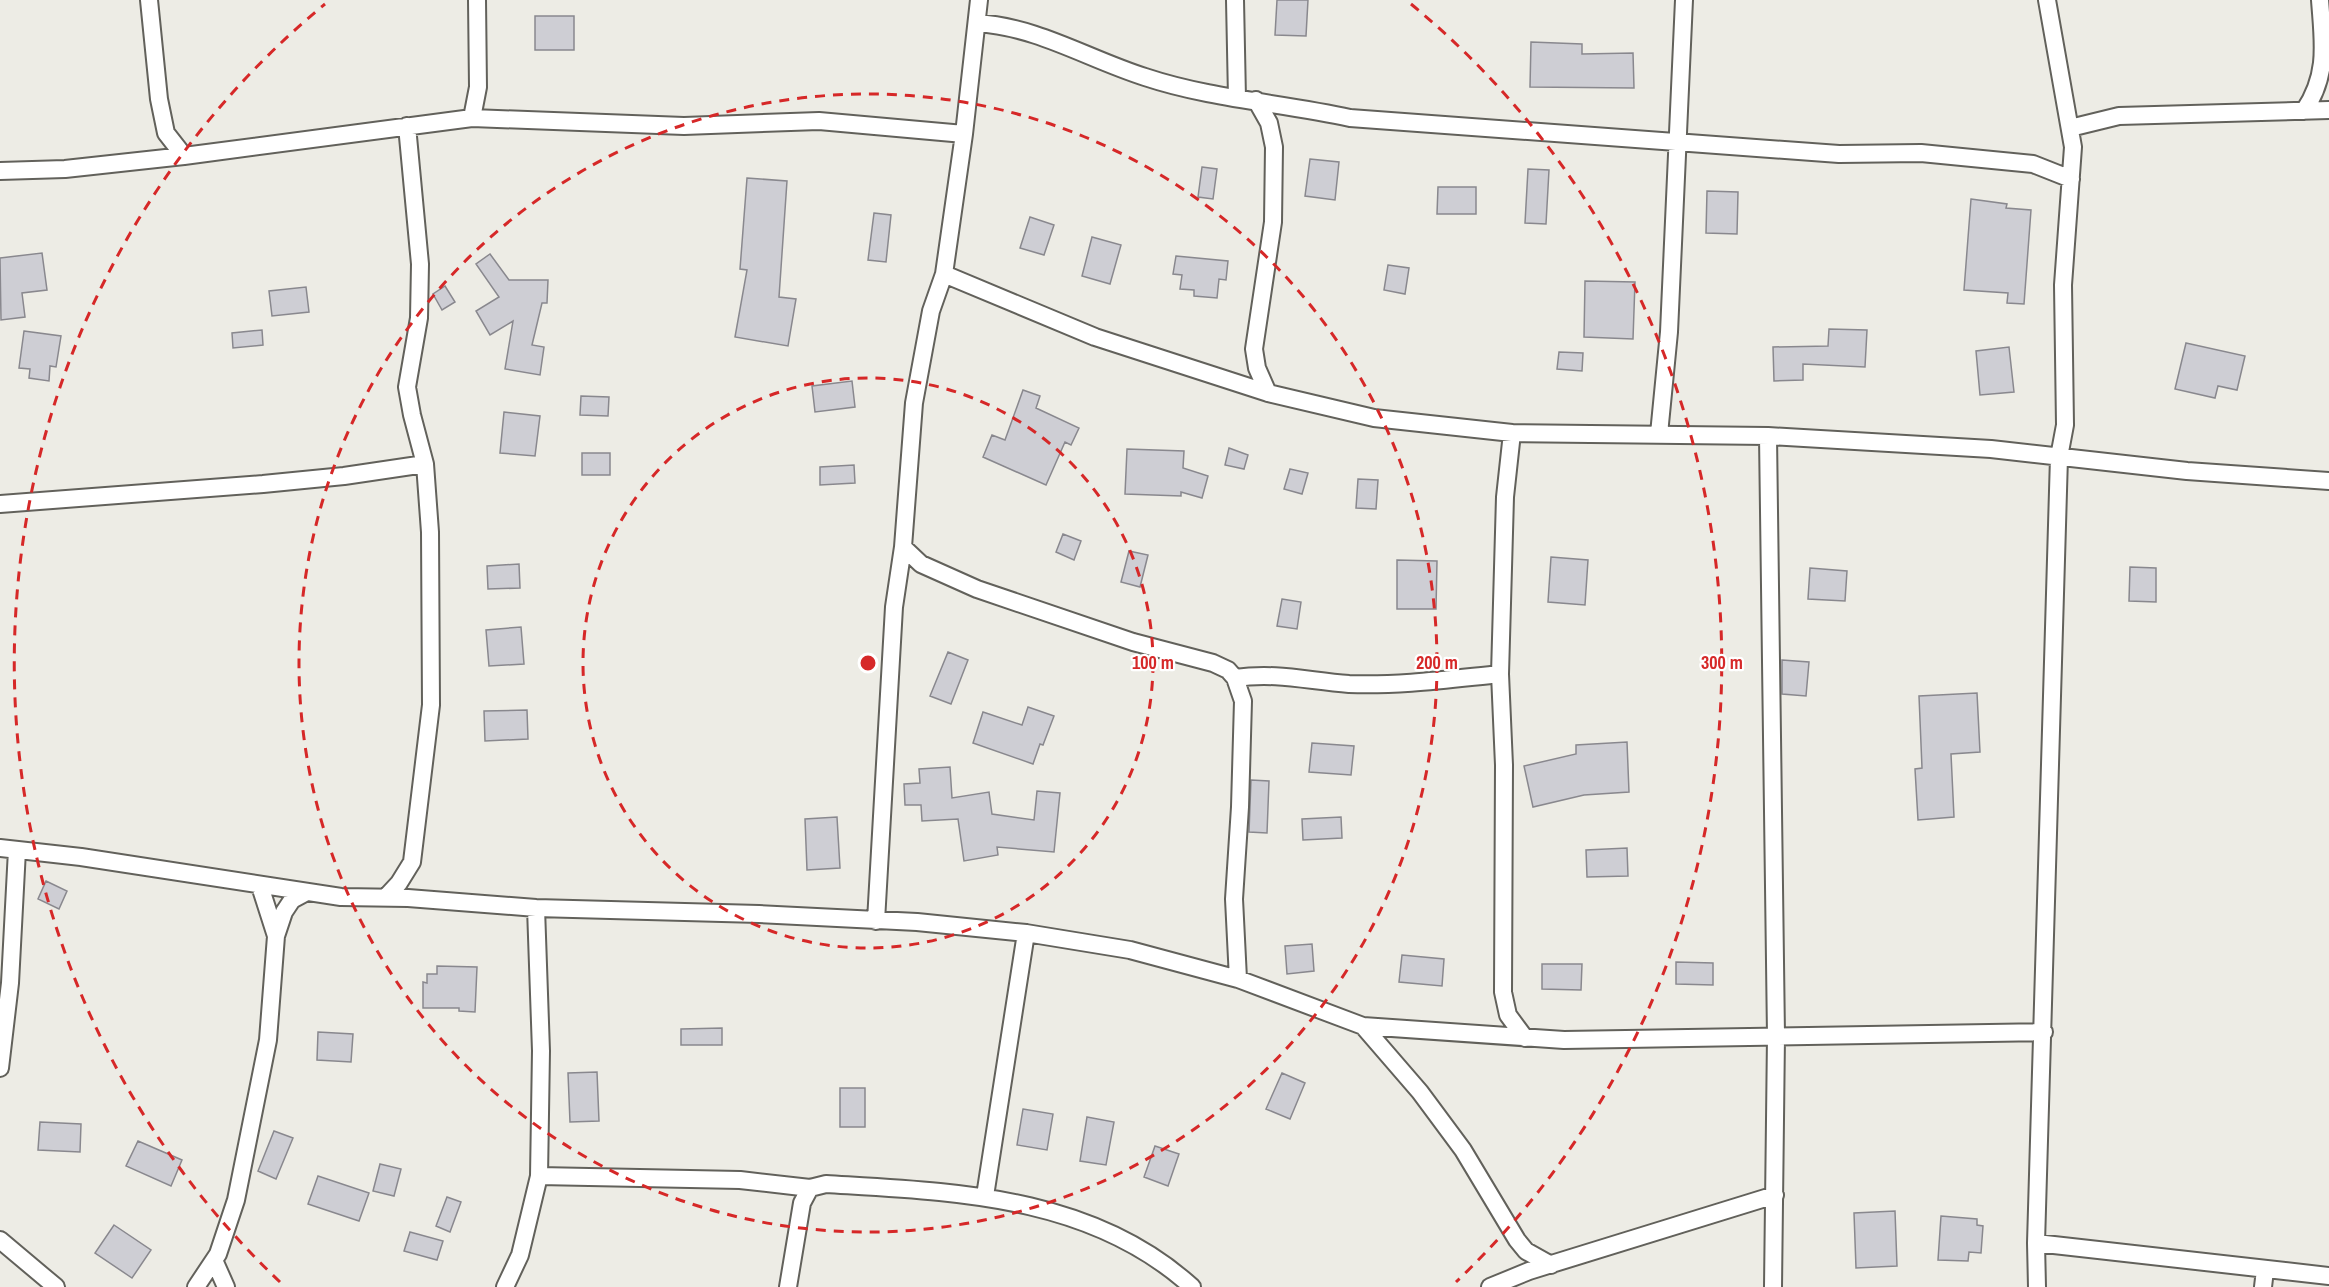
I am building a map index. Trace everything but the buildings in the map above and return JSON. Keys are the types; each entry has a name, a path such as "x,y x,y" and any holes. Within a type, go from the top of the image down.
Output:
{"street":[{"path":"149,0 159,99 166,133 184,156"},
{"path":"472,118 478,87 477,0"},
{"path":"876,921 893,618 903,547 914,403 931,312 944,274 964,134 979,0"},
{"path":"1235,0 1237,98"},
{"path":"1659,434 1669,332 1684,0"},
{"path":"2037,1287 2036,1244 2044,1032 2059,457 2065,425 2062,285 2073,147 2047,0"},
{"path":"2304,111 2316,93 2322,74 2320,0"},
{"path":"977,23 1021,29 1143,77 1193,91 1256,100 1350,118 1839,154 1921,153 2032,164 2071,179"},
{"path":"1256,100 1269,123 1274,147 1273,222 1254,349 1257,368 1268,393"},
{"path":"2070,128 2119,116 2329,110"},
{"path":"0,171 65,169 184,156 472,118 684,126 819,121 964,134"},
{"path":"406,126 420,264 419,318 407,387 425,464 429,501 431,705 412,862 414,882 423,899"},
{"path":"944,274 1095,337 1268,393 1374,418 1512,433 1768,436 1991,449 2187,471 2329,481"},
{"path":"1512,433 1505,497 1500,674 1504,765 1503,992 1509,1015 1525,1038"},
{"path":"1768,436 1776,1036 1773,1287"},
{"path":"0,504 274,483 425,464"},
{"path":"903,547 921,564 977,590 1134,642 1214,663 1228,670 1235,678 1243,701 1240,807 1234,899 1238,979"},
{"path":"1235,678 1275,674 1349,684 1406,683 1500,674"},
{"path":"0,848 81,857 305,893 536,908 759,914 917,922 1026,933 1130,950 1238,979 1363,1026 1585,1040 2044,1032"},
{"path":"0,1068 12,961 17,850"},
{"path":"386,897 412,862"},
{"path":"260,886 276,936"},
{"path":"196,1287 214,1260 236,1200 268,1040 276,936 284,912 292,900 305,893"},
{"path":"505,1287 520,1255 539,1176 541,1051 536,908"},
{"path":"985,1196 1026,933"},
{"path":"1363,1026 1420,1092 1463,1150 1517,1240 1526,1251 1551,1264"},
{"path":"539,1176 740,1180 810,1188 826,1184 985,1196 1034,1205 1086,1221 1176,1272 1192,1287"},
{"path":"788,1287 802,1203 810,1188"},
{"path":"1490,1287 1551,1264 1775,1195"},
{"path":"0,1240 56,1287"},
{"path":"2036,1244 2329,1276"},
{"path":"214,1260 226,1287"},
{"path":"2263,1287 2265,1269"}]}
